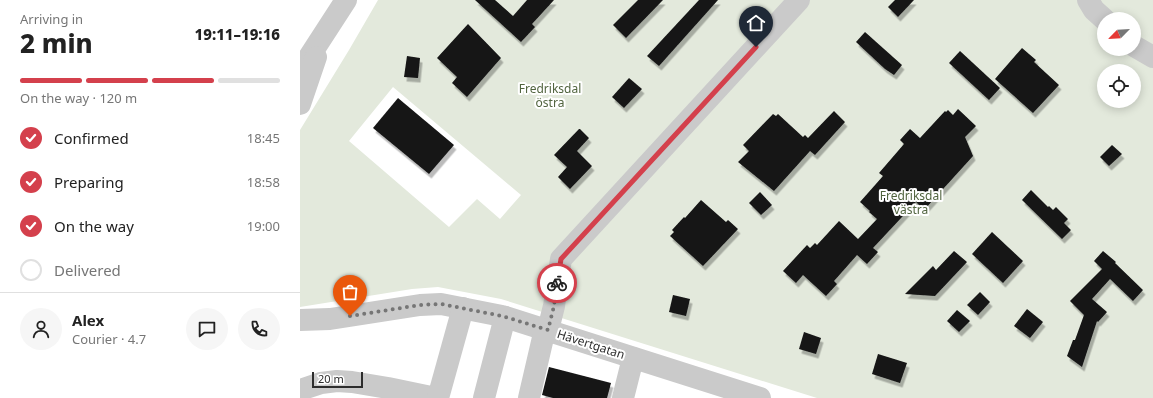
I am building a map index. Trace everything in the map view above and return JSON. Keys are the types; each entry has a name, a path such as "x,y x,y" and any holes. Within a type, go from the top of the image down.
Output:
{"street":[{"path":"300,71 346,0"},
{"path":"529,398 546,330 554,306 561,259 799,0"},
{"path":"1088,0 1097,13"},
{"path":"300,104 323,37"},
{"path":"1141,50 1153,57"},
{"name":"Hävertgatan","path":"300,320 330,319 420,305 441,304 505,317 760,398"},
{"path":"300,390 321,383 337,381 388,388 437,398 463,308"},
{"path":"484,398 505,317"},
{"path":"300,326 330,319"},
{"path":"623,398 634,358"}],"green space":[{"path":"378,0 1153,0 1153,398 817,398 501,299 438,287 412,289 300,307 300,130","holes":["393,87 521,195 500,219 477,199 449,227 349,141"]}],"building":[{"path":"475,0 495,0 513,16 527,0 554,0 532,24 535,27 521,42"},
{"path":"638,0 663,0 626,38 613,25"},
{"path":"699,0 718,0 659,66 647,56"},
{"path":"895,0 914,0 898,17 888,7"},
{"path":"468,24 501,58 467,97 452,83 457,77 437,58"},
{"path":"865,32 902,65 894,75 885,69 856,42"},
{"path":"1022,48 1036,60 1034,62 1059,85 1033,113 995,79"},
{"path":"960,51 1000,88 989,100 949,63"},
{"path":"407,56 420,58 418,78 404,77"},
{"path":"629,78 642,89 624,108 612,97"},
{"path":"398,98 454,145 429,174 373,128"},
{"path":"958,109 976,126 965,137 973,156 924,210 916,202 873,248 878,252 867,264 857,255 834,281 837,284 826,296 803,275 796,283 783,271 807,245 810,248 815,243 817,245 839,221 858,239 877,219 860,202 883,176 879,173 904,144 900,140 910,129 920,138 945,111 946,112 948,110 953,115"},
{"path":"834,111 845,122 815,155 810,151 774,191 738,162 749,151 743,145 773,114 776,116 778,114 803,137 805,135 808,138"},
{"path":"579,129 589,138 577,151 592,166 570,189 558,177 567,167 554,155"},
{"path":"1112,145 1122,154 1109,166 1100,157"},
{"path":"1031,190 1048,207 1049,206 1053,210 1056,207 1068,219 1064,223 1071,230 1062,239 1022,200"},
{"path":"760,192 772,205 761,215 749,203"},
{"path":"701,200 726,222 728,220 738,229 703,266 670,236 674,232 672,230"},
{"path":"992,232 1023,261 1003,283 972,254"},
{"path":"954,251 967,262 935,296 905,294 933,266 936,270"},
{"path":"1103,251 1143,290 1133,301 1110,279 1092,299 1107,312 1098,322 1097,321 1082,367 1067,356 1073,340 1075,340 1084,315 1070,301 1102,269 1094,261"},
{"path":"980,292 990,302 978,315 967,305"},
{"path":"673,295 690,299 686,316 669,312"},
{"path":"1027,309 1043,322 1030,338 1014,326"},
{"path":"957,310 970,321 959,332 947,321"},
{"path":"804,332 821,338 816,354 799,349"},
{"path":"878,354 907,363 900,383 872,374"},
{"path":"549,367 611,383 607,398 553,398 542,395"}],"way so far":[{"path":"350,316 420,305 441,304 502,316 548,330 554,306 557,283"}],"route":[{"path":"557,283 561,259 756,47"}],"park label":[{"name":"Fredriksdal östra","path":"550,95"},
{"name":"Fredriksdal västra","path":"911,202"}]}
